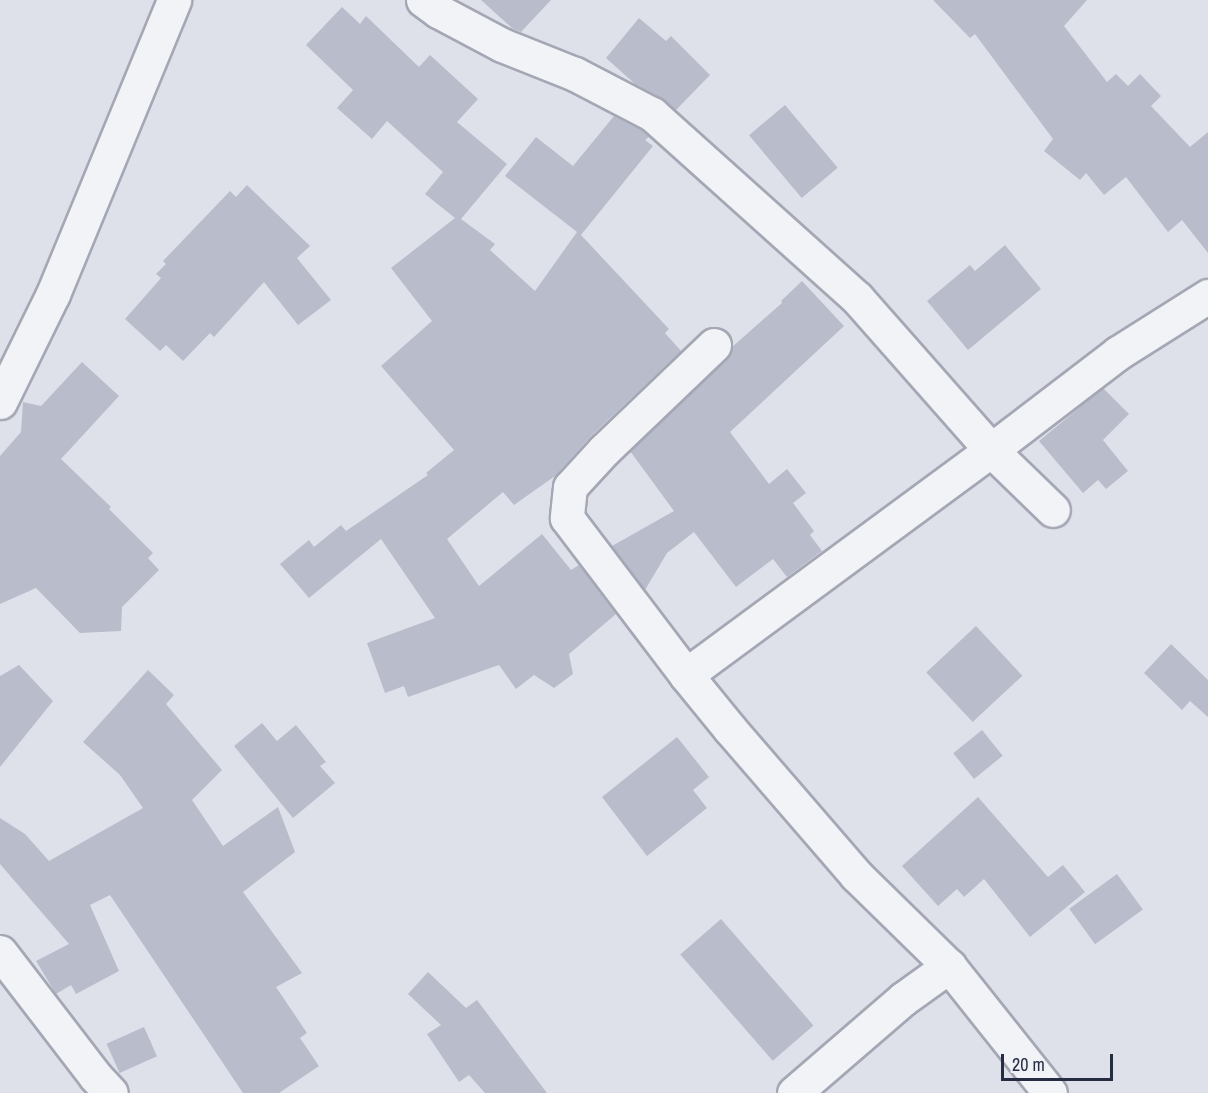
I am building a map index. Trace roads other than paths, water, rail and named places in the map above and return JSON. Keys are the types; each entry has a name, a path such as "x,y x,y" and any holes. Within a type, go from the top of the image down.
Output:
{"street":[{"path":"0,402 53,294 174,0"},
{"path":"423,0 438,11 502,45 576,74 652,114 857,298 991,450 1053,510"},
{"path":"686,675 991,450 1118,353 1208,296"},
{"path":"714,345 604,450 570,487 567,518 686,675 856,875 949,966 1050,1093"},
{"path":"0,952 95,1076 111,1093"},
{"path":"794,1093 903,999 949,966"}]}
